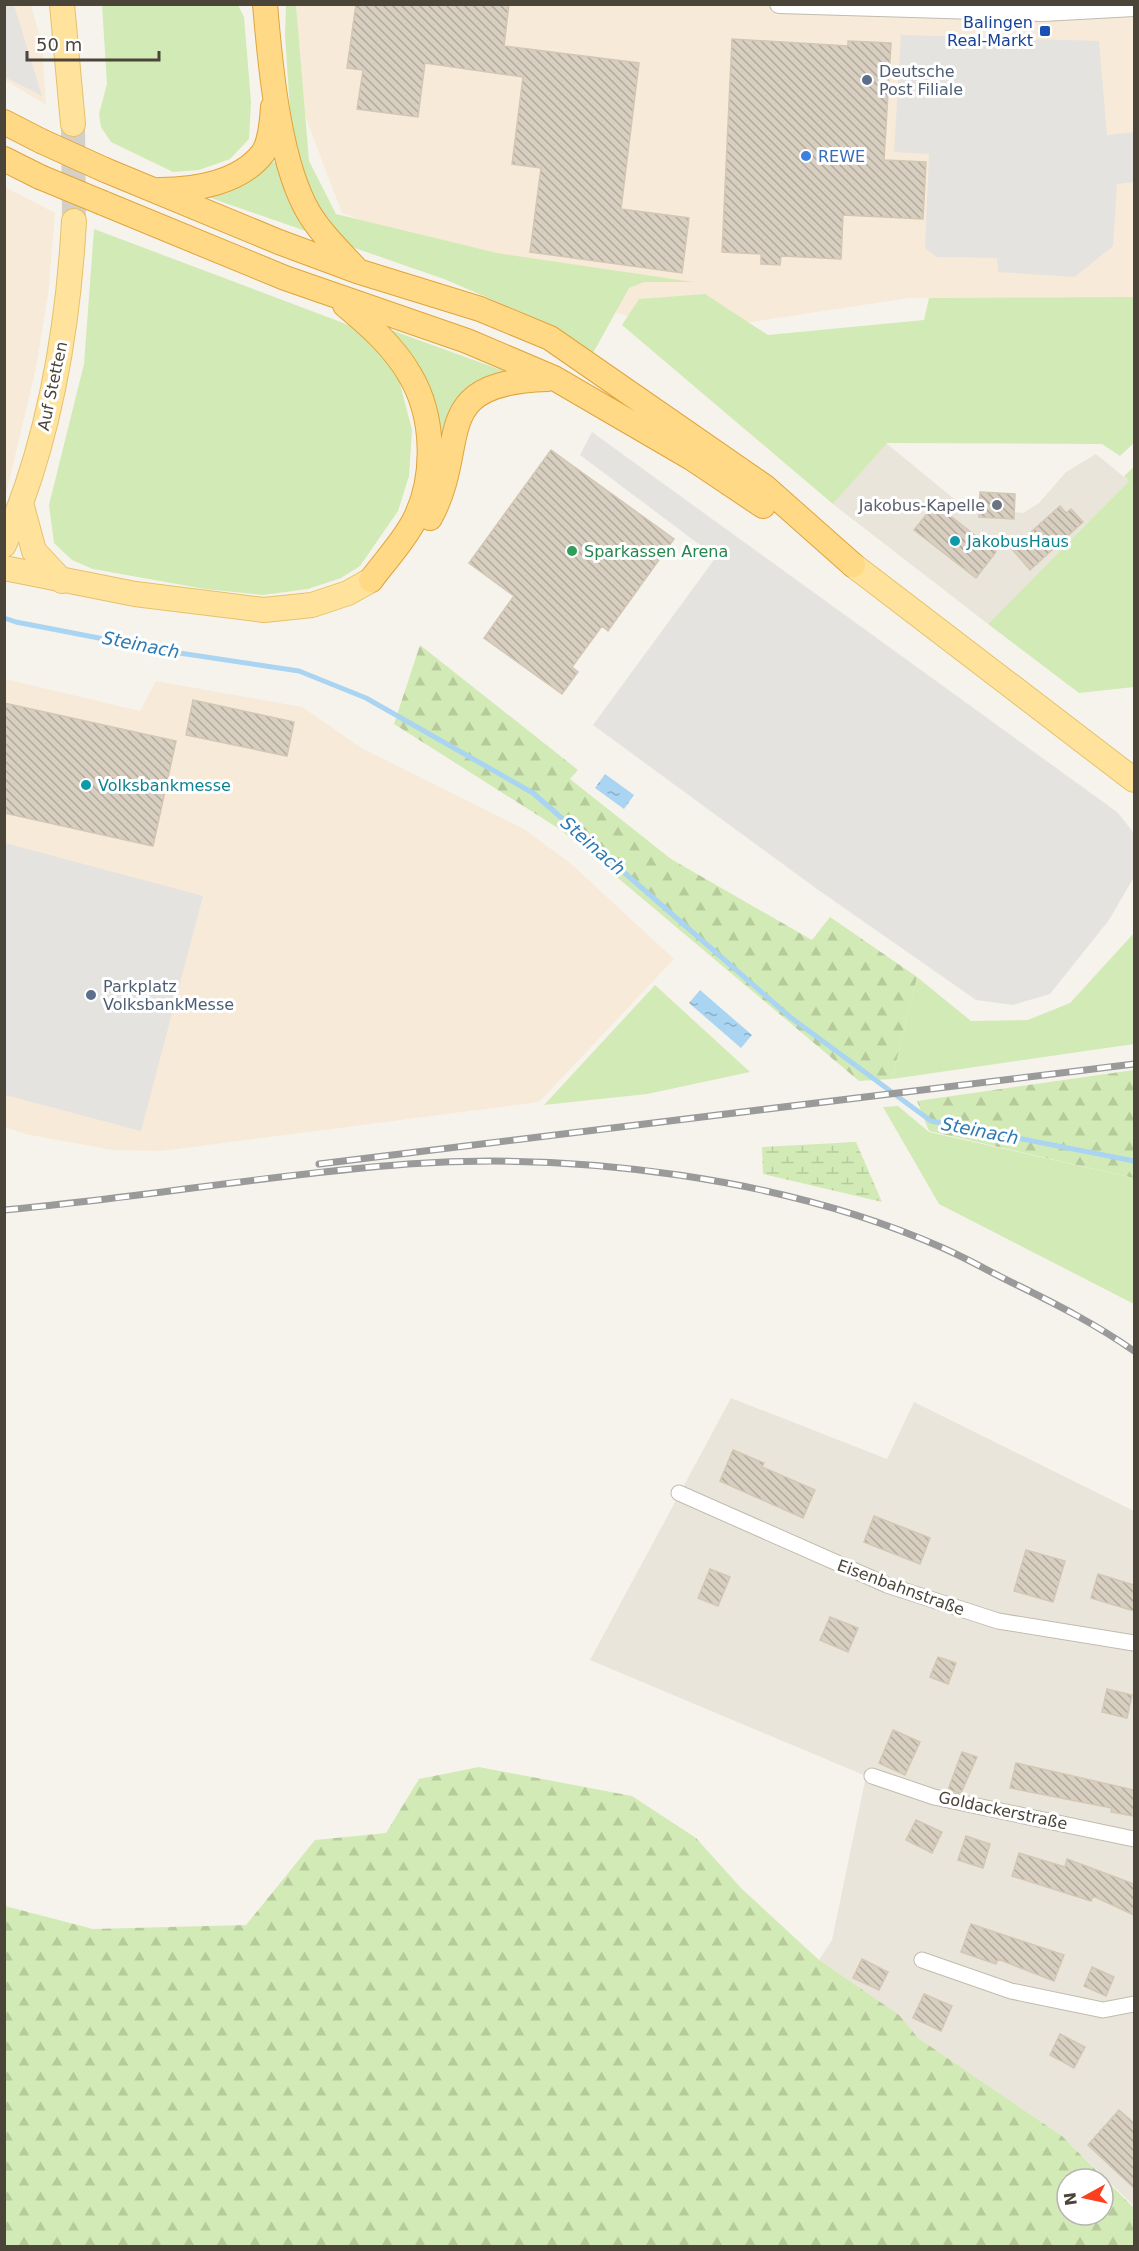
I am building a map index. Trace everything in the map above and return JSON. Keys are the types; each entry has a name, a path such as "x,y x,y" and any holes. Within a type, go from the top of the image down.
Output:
{"highway":[{"path":"264,7 274,96 291,166 303,203 317,225 357,271"},
{"path":"151,190 185,190 214,184 243,170 263,152 271,130 274,96"},
{"path":"4,122 151,190 357,271 480,309 550,338 765,487 853,565"},
{"path":"4,159 40,177 285,278 467,341 554,378 693,459 853,565"},
{"path":"334,295 374,329 410,375 426,415 430,455 426,492 414,521 371,580"},
{"path":"371,580 401,558 421,534 441,497 453,431 463,410 480,392 502,382 554,378"}],"main road":[{"path":"73,124 64,16 77,4"},
{"name":"Auf Stetten","path":"4,545 21,503 44,424 62,339 72,268 74,221"},
{"path":"21,503 34,551 62,581"},
{"path":"853,565 1134,780"},
{"path":"4,568 62,581 264,610 312,605 348,593 371,580"}],"street":[{"path":"779,4 1043,12 1134,7"},
{"name":"Eisenbahnstraße","path":"679,1493 887,1585 998,1621 1134,1643"},
{"name":"Goldackerstraße","path":"872,1776 934,1797 1134,1839"},
{"path":"922,1960 1011,1991 1103,2010 1134,2004"}],"shaded area":[{"path":"4,5 31,5 42,45 46,105 5,80"},
{"path":"4,5 14,5 42,96 5,77"},
{"path":"296,5 1134,5 1134,297 909,298 744,323 632,318 342,213 305,116"},
{"path":"901,35 1099,41 1107,135 1134,132 1134,182 1117,184 1113,246 1075,277 998,272 997,258 937,257 925,248 929,154 894,152"},
{"path":"5,187 55,213 48,295 36,368 5,498"},
{"path":"592,432 1117,812 1134,833 1134,877 1109,920 1050,994 1013,1005 976,1000 817,889 593,725 716,557 580,455"},
{"path":"886,443 964,507 1023,513 1039,503 1066,472 1096,454 1129,481 988,624 833,504"},
{"path":"5,679 140,711 156,681 302,707 363,749 524,829 570,863 674,959 539,1102 161,1151 113,1150 25,1134 5,1127"},
{"name":"Parkplatz VolksbankMesse","path":"5,843 203,896 141,1131 5,1095"},
{"path":"731,1398 887,1459 914,1402 1134,1511 1134,2206 1115,2188 1115,2167 1094,2167 1062,2136 918,2038 819,1960 832,1940 866,1776 590,1660"}],"green space":[{"path":"102,5 238,5 244,17 251,102 249,139 230,159 199,170 173,172 111,142 101,127 99,114 107,84"},
{"path":"286,5 296,5 309,161 336,214 497,253 693,282 644,282 629,288 593,353 521,312 444,279 205,196 227,193 264,165 293,156 285,35"},
{"path":"94,229 367,332 399,380 412,430 409,476 398,511 360,566 341,578 308,589 263,595 205,589 93,569 72,560 54,543 49,505 84,364"},
{"path":"705,294 768,335 924,320 929,298 1134,297 1134,443 1120,456 1102,444 887,443 833,504 622,325 639,299"},
{"path":"391,330 504,371 462,396 451,413 441,440 434,409 424,382"},
{"path":"1134,467 1134,687 1079,693 988,624 1129,481 1124,476"},
{"path":"420,645 578,770 570,779 671,859 812,940 830,917 917,977 892,1079 859,1081 561,830 394,724"},
{"path":"1134,933 1134,1044 892,1079 917,977 971,1021 1028,1020 1070,1003"},
{"path":"655,985 750,1072 647,1094 544,1105"},
{"path":"1134,1070 1134,1178 929,1131 917,1101"},
{"path":"898,1106 929,1132 1134,1178 1134,1304 939,1204 883,1107"},
{"path":"856,1142 882,1202 763,1174 762,1147"},
{"path":"479,1767 632,1796 696,1838 741,1888 819,1960 899,2015 918,2038 1062,2136 1093,2167 1055,2167 1055,2227 1115,2227 1115,2189 1134,2208 1134,2246 5,2246 5,1906 93,1929 246,1925 315,1840 386,1833 419,1779"}],"water":[{"path":"605,774 634,795 624,809 595,788"},
{"path":"700,990 752,1035 741,1048 689,1003"}],"building":[{"path":"356,4 509,4 504,46 639,63 621,209 689,218 682,273 530,252 541,168 512,164 523,77 425,63 418,117 357,109 363,70 347,68"},
{"name":"REWE","path":"732,39 848,46 848,41 891,43 884,160 926,162 923,219 843,215 841,259 781,256 780,265 761,264 761,254 722,252"},
{"name":"Sparkassen Arena","path":"551,450 674,539 608,631 602,626 572,667 578,672 562,694 484,638 514,596 469,563"},
{"name":"Jakobus-Kapelle","path":"980,492 1015,494 1014,519 979,517"},
{"name":"JakobusHaus","path":"935,504 996,552 976,578 914,530"},
{"path":"1060,506 1066,513 1071,509 1083,522 1030,570 1012,549"},
{"path":"193,700 294,722 287,756 186,735"},
{"name":"Volksbankmesse","path":"4,703 176,741 153,846 4,813"},
{"path":"733,1450 764,1463 762,1467 815,1490 803,1518 720,1481"},
{"path":"874,1516 930,1538 920,1564 864,1542"},
{"path":"1026,1550 1065,1561 1053,1602 1014,1591"},
{"path":"710,1569 730,1577 718,1606 698,1598"},
{"path":"1098,1574 1134,1585 1134,1611 1091,1598"},
{"path":"830,1617 858,1628 848,1652 820,1640"},
{"path":"938,1657 956,1663 948,1684 930,1677"},
{"path":"1107,1689 1132,1695 1127,1718 1102,1712"},
{"path":"893,1730 920,1742 905,1775 879,1763"},
{"path":"962,1752 977,1757 961,1793 948,1790"},
{"path":"1016,1763 1134,1790 1134,1816 1111,1812 1112,1808 1010,1788"},
{"path":"916,1820 942,1832 932,1853 906,1840"},
{"path":"966,1836 990,1844 983,1868 958,1860"},
{"path":"1019,1853 1065,1867 1067,1859 1134,1884 1134,1915 1093,1896 1091,1901 1012,1876"},
{"path":"971,1924 1064,1955 1054,1981 998,1959 996,1964 961,1952"},
{"path":"862,1959 888,1972 879,1990 853,1978"},
{"path":"1092,1967 1114,1977 1106,1996 1084,1986"},
{"path":"924,1994 952,2006 941,2031 913,2018"},
{"path":"1060,2034 1085,2047 1074,2068 1050,2055"},
{"path":"1119,2110 1134,2123 1134,2188 1115,2170 1115,2167 1112,2167 1088,2145"}],"waterway":[{"name":"Steinach","path":"4,618 166,651 299,671 366,698 533,793 790,1017 931,1121 1134,1161"}],"tunnel":[{"path":"73,124 74,221"}],"railway":[{"path":"319,1164 1134,1064"},
{"path":"4,1210 408,1164 473,1161 541,1162 680,1175 750,1187 882,1224 971,1261 1077,1316 1134,1351"}],"place":[{"name":"Balingen Real-Markt","path":"1045,31"},
{"name":"Deutsche Post Filiale","path":"867,80"},
{"name":"REWE","path":"806,156"},
{"name":"Jakobus-Kapelle","path":"997,505"},
{"name":"JakobusHaus","path":"955,541"},
{"name":"Sparkassen Arena","path":"572,551"},
{"name":"Volksbankmesse","path":"86,785"},
{"name":"Parkplatz VolksbankMesse","path":"91,995"}]}
